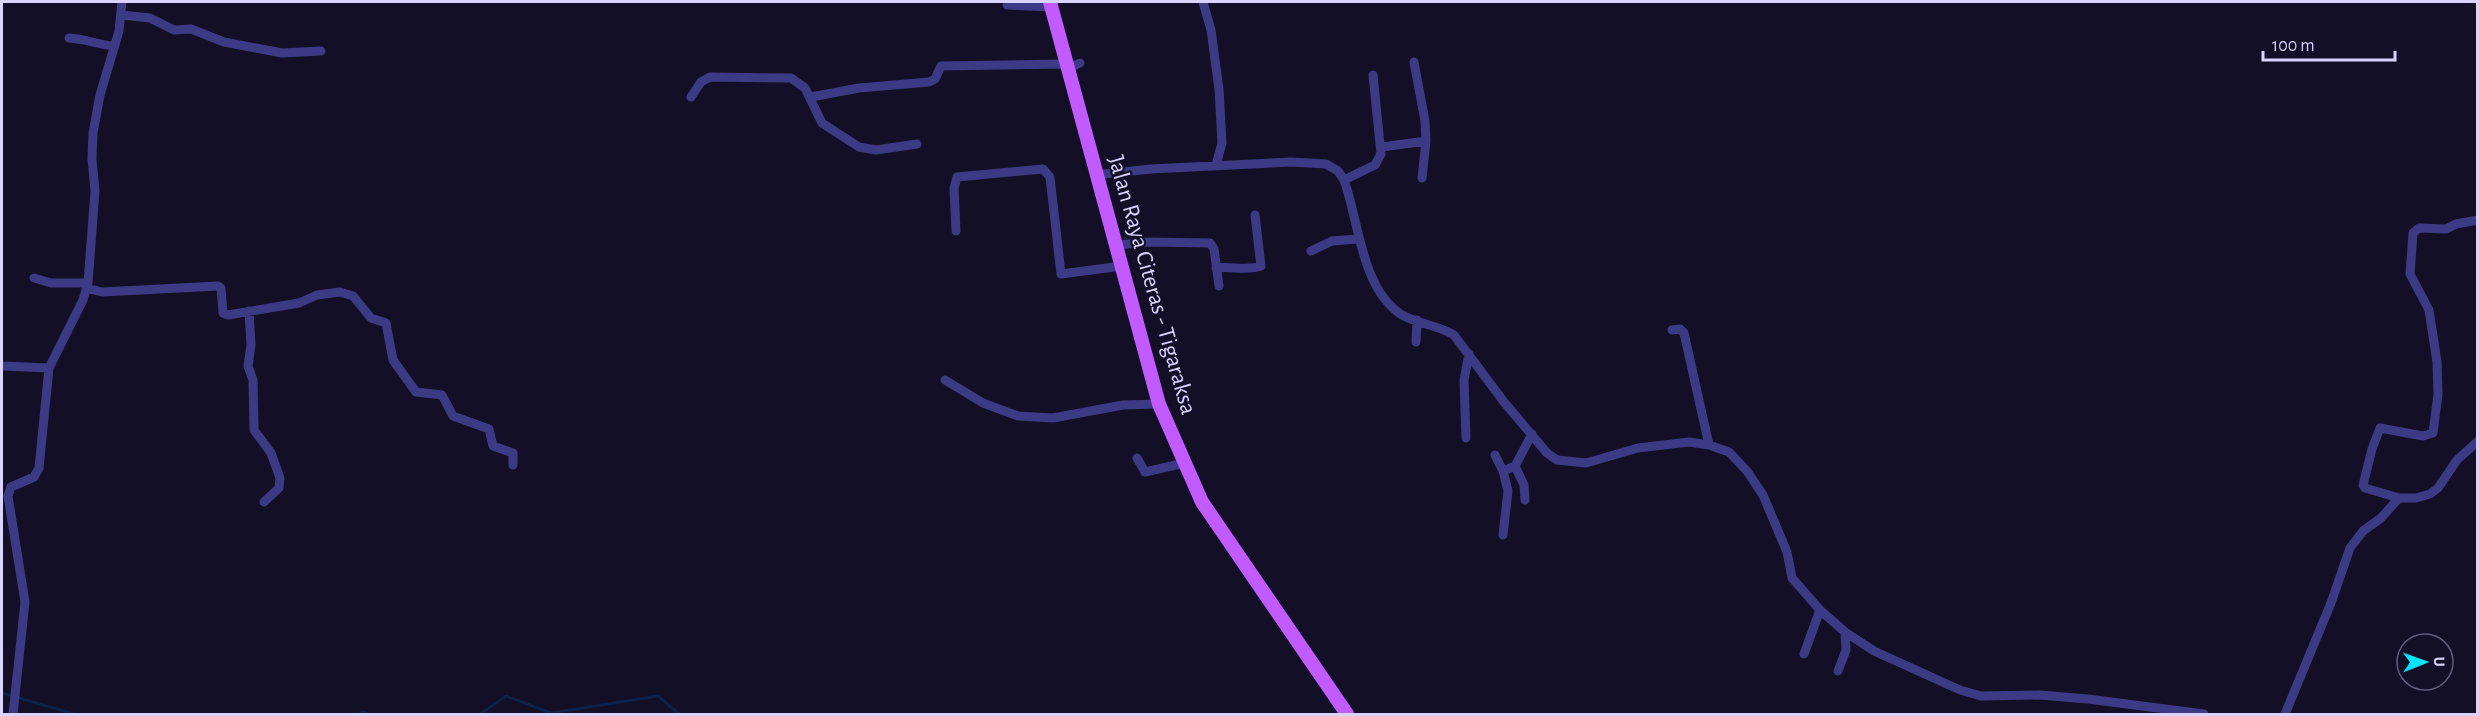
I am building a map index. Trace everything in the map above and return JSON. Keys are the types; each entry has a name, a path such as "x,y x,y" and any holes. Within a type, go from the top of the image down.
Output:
{"main road":[{"name":"Jalan Raya Citeras - Tigaraksa","path":"1050,4 1159,404 1202,502 1347,714"}],"street":[{"path":"13,714 25,602 5,495 11,487 34,477 39,468 49,368 87,286 95,191 92,159 93,133 100,94 122,15 122,2"},
{"path":"1203,2 1211,30 1219,88 1222,143 1216,165"},
{"path":"1007,5 1050,4"},
{"path":"122,15 150,18 174,30 191,29 224,42 282,53 321,51"},
{"path":"69,38 89,39 96,44 115,46"},
{"path":"1414,62 1425,122 1426,141 1422,178"},
{"path":"811,97 859,88 929,82 935,80 941,66 1066,66 1080,63"},
{"path":"1344,180 1379,161 1382,147 1373,75"},
{"path":"691,97 701,82 710,77 791,78 802,84 811,97 822,123 859,147 876,150 917,144"},
{"path":"1382,147 1426,141"},
{"path":"1095,175 1275,162 1326,164 1338,171 1344,180 1351,201 1358,239 1371,274 1397,311 1405,316 1445,329 1454,335 1504,402 1547,453 1557,460 1586,463 1654,445 1689,442 1729,452 1747,471 1763,495 1787,552 1792,578 1821,610 1860,644 1960,690 1981,696 2040,695 2204,714"},
{"path":"956,231 954,188 957,177 1043,169 1050,177 1061,274 1122,266"},
{"path":"1216,268 1250,269 1262,266 1255,215"},
{"path":"2478,220 2456,224 2446,229 2419,228 2413,233 2410,274 2429,310 2437,362 2436,422 2433,433 2424,436 2380,428 2363,483 2365,488 2399,498 2421,498 2438,488 2457,460 2478,441"},
{"path":"1311,251 1336,240 1358,239"},
{"path":"1117,245 1148,242 1210,243 1214,249 1219,286"},
{"path":"34,278 51,283 87,286 102,292 218,286 221,288 225,314 299,303 331,292 353,296 371,318 386,323 393,360 416,392 442,395 453,416 489,429 493,446 513,453 513,465"},
{"path":"249,311 251,345 248,366 253,380 254,430 271,453 280,478 279,488 264,502"},
{"path":"1416,342 1417,320"},
{"path":"1672,330 1680,329 1684,333 1708,445"},
{"path":"1466,438 1464,380 1469,354"},
{"path":"2,366 49,368"},
{"path":"945,381 983,403 1018,416 1053,418 1123,405 1159,404"},
{"path":"1503,471 1515,466 1532,434"},
{"path":"1495,455 1503,471 1508,490 1503,535"},
{"path":"1137,458 1145,472 1185,463"},
{"path":"1515,466 1524,485 1525,500"},
{"path":"2288,714 2350,548 2363,531 2380,518 2399,498"},
{"path":"1803,654 1821,610"},
{"path":"1838,671 1846,650 1845,632"}],"waterway":[{"path":"2,693 74,714"},
{"path":"480,714 506,696 551,713 658,696 679,714"},
{"path":"359,714 364,712 367,714"}]}
